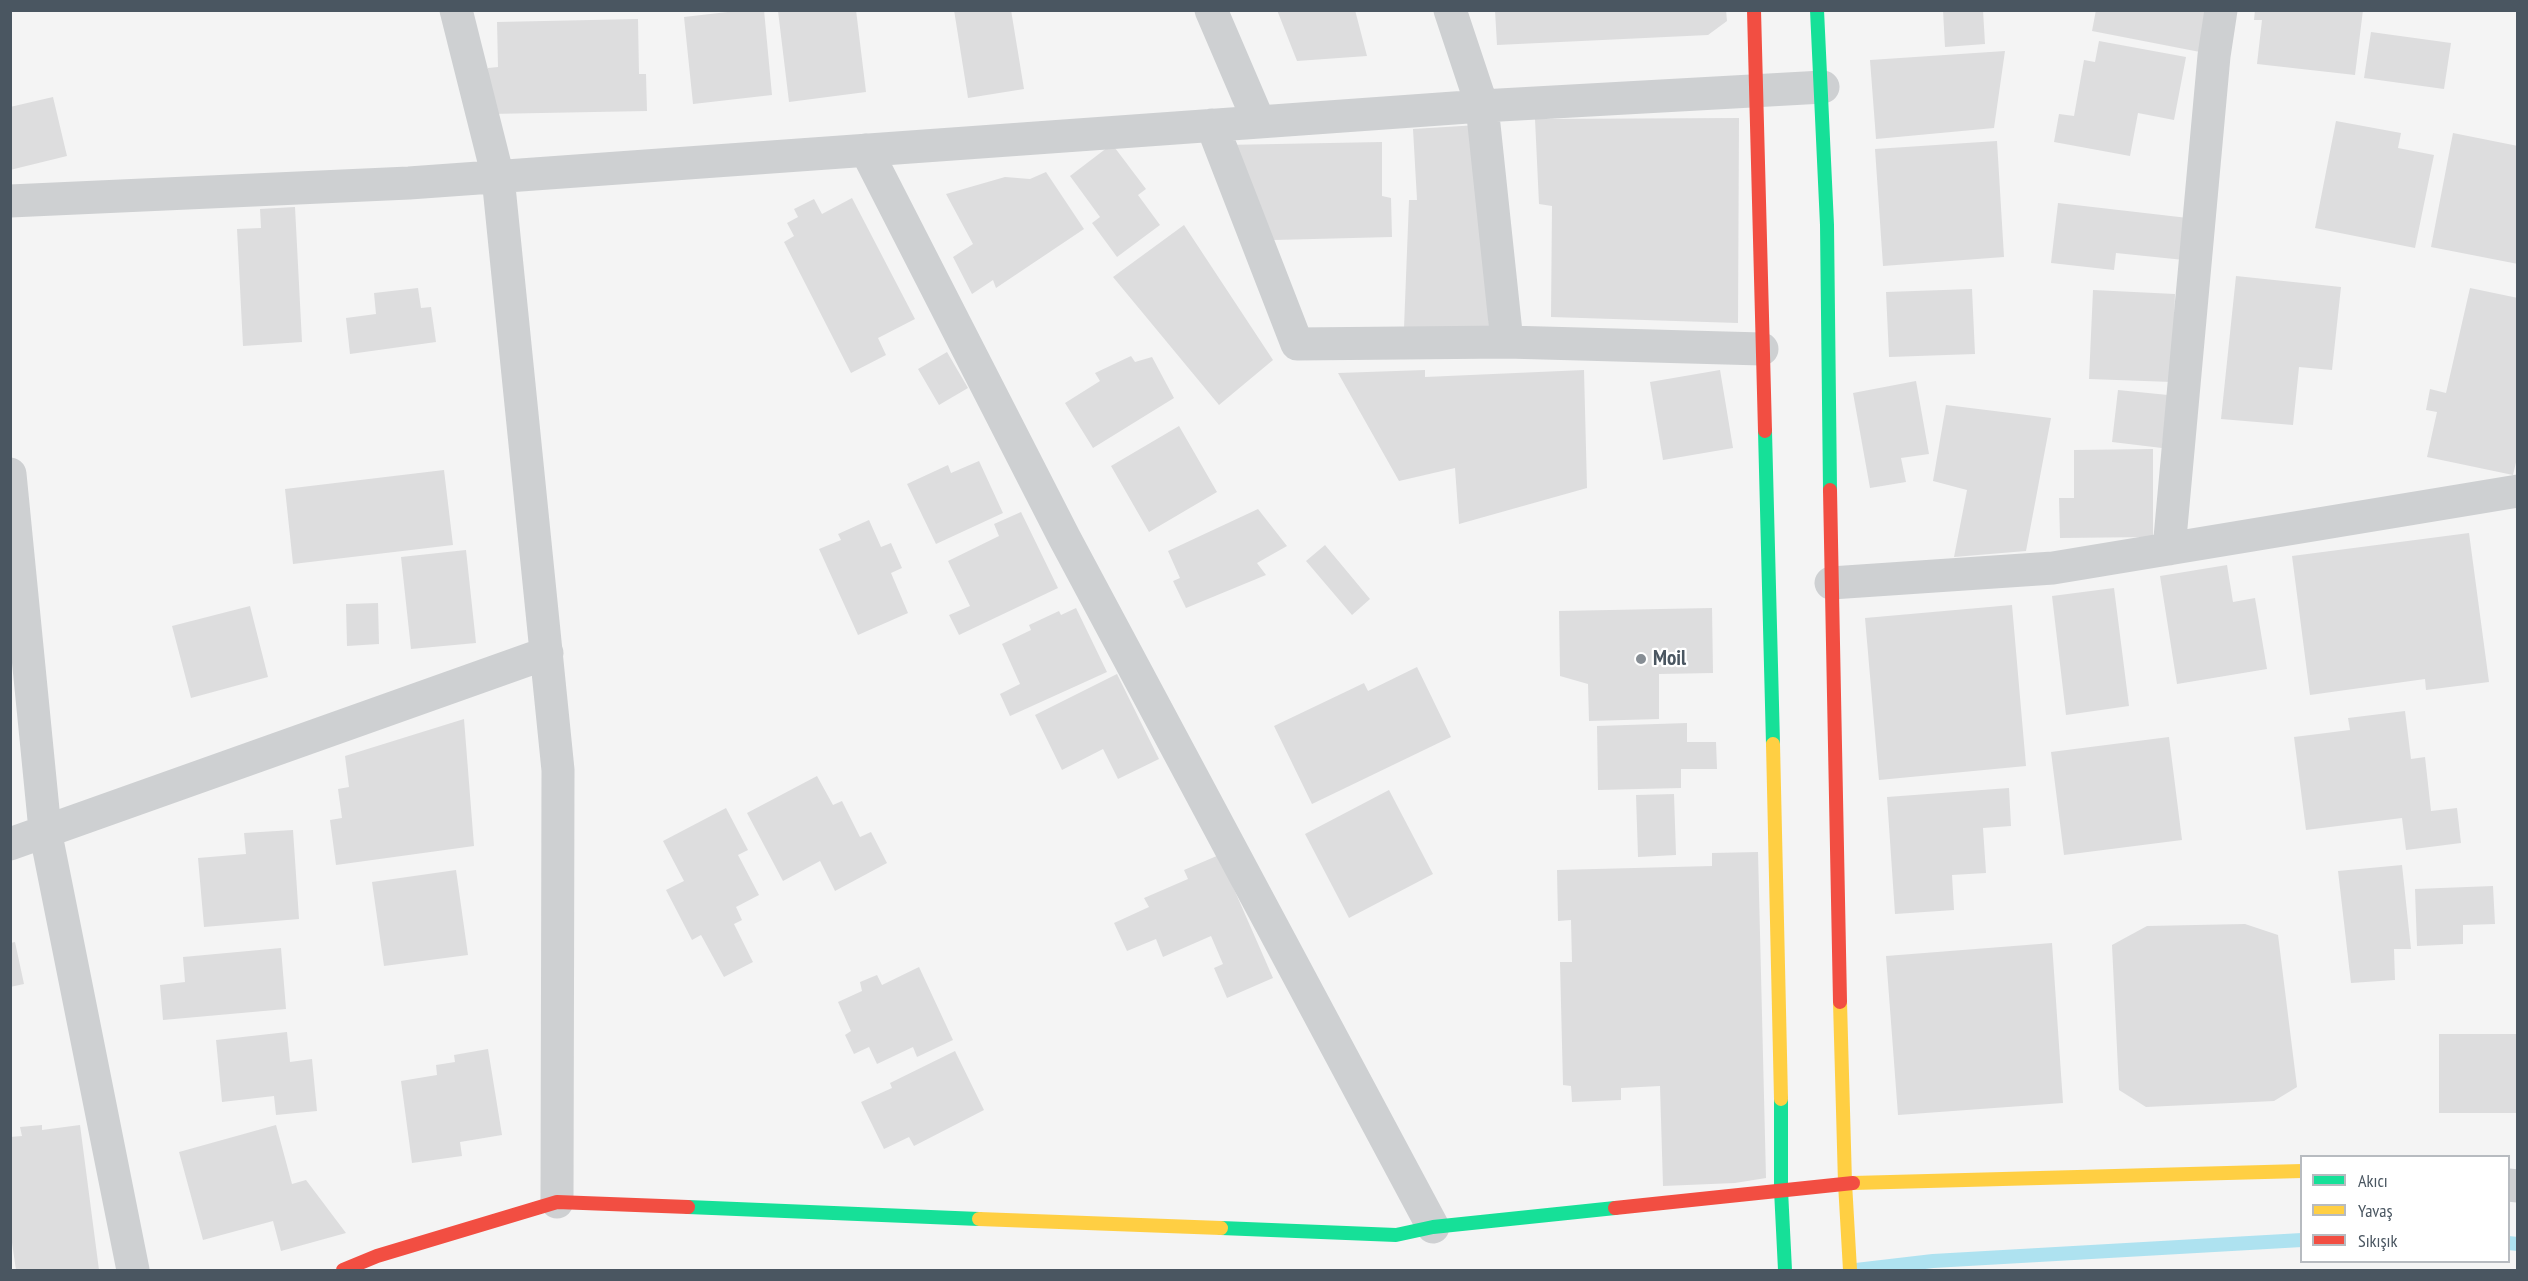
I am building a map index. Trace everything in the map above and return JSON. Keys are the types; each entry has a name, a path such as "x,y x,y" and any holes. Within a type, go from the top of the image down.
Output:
{"main road":[{"path":"1754,10 1781,1032 1781,1190 1785,1270"},
{"path":"1817,10 1822,87 1829,343 1831,583 1845,1182 1850,1270"},
{"path":"343,1270 377,1256 557,1202 1395,1235 1433,1227 1845,1182 2300,1171"}],"street":[{"path":"456,10 498,177 558,770 557,1202"},
{"path":"1211,10 1258,122"},
{"path":"1450,10 1482,106 1507,342"},
{"path":"2169,549 2214,56 2221,10"},
{"path":"10,201 498,177 1482,106 1822,87"},
{"path":"1212,125 1297,344 1507,342 1762,349"},
{"path":"866,150 1064,537 1433,1227"},
{"path":"10,474 45,830 134,1270"},
{"path":"1831,583 2054,568 2517,491"},
{"path":"10,844 547,653"}],"building":[{"path":"764,10 772,95 693,104 684,17"},
{"path":"856,10 866,92 789,102 778,11"},
{"path":"954,10 1011,10 1024,89 968,98"},
{"path":"1277,10 1355,10 1367,56 1297,61"},
{"path":"1495,10 1726,10 1727,21 1708,35 1497,45"},
{"path":"1943,10 1983,10 1985,44 1945,47"},
{"path":"2096,10 2208,10 2200,52 2092,31"},
{"path":"2255,10 2363,10 2355,75 2257,64 2262,20 2254,20"},
{"path":"638,19 639,74 646,74 647,111 489,114 488,68 498,67 497,22"},
{"path":"2371,32 2451,43 2444,89 2364,78"},
{"path":"2099,41 2186,57 2174,120 2138,113 2130,156 2054,142 2059,114 2074,116 2084,60 2095,62"},
{"path":"2005,51 1994,128 1876,139 1870,60"},
{"path":"53,97 67,156 10,170 10,107"},
{"path":"1739,118 1738,323 1551,317 1552,206 1539,204 1535,119"},
{"path":"2336,121 2401,133 2398,148 2434,155 2415,248 2315,228"},
{"path":"1478,125 1489,327 1404,328 1409,200 1417,200 1413,129"},
{"path":"2453,133 2518,146 2518,264 2431,247"},
{"path":"1997,141 2004,257 1883,266 1875,149"},
{"path":"1382,142 1382,196 1391,198 1392,237 1274,240 1224,145"},
{"path":"1112,144 1146,189 1138,195 1160,225 1117,257 1092,223 1100,217 1070,176"},
{"path":"1046,172 1084,229 996,288 993,280 972,294 953,257 973,244 946,194 1005,177 1030,179"},
{"path":"852,198 915,319 878,338 886,355 851,373 784,242 794,236 787,223 798,217 794,209 814,199 822,214"},
{"path":"2058,203 2188,218 2184,260 2116,253 2114,270 2051,263"},
{"path":"295,207 302,342 243,346 237,229 261,228 260,209"},
{"path":"1184,225 1273,360 1219,405 1113,277"},
{"path":"2236,276 2341,287 2332,370 2299,367 2293,425 2221,419"},
{"path":"418,288 421,308 431,307 436,342 350,354 346,318 376,314 374,293"},
{"path":"2470,288 2518,298 2518,454 2513,475 2427,457 2437,412 2426,410 2430,389 2446,393"},
{"path":"1972,289 1975,354 1889,357 1886,292"},
{"path":"2093,290 2175,294 2172,382 2089,379"},
{"path":"947,352 968,388 939,405 918,369"},
{"path":"1131,356 1135,362 1152,357 1174,398 1093,448 1065,403 1100,381 1095,373"},
{"path":"1425,370 1425,377 1584,370 1587,488 1459,524 1455,468 1399,481 1338,373"},
{"path":"1720,370 1733,448 1663,460 1650,382"},
{"path":"1916,381 1929,454 1901,458 1906,482 1870,488 1853,393"},
{"path":"2118,390 2168,395 2162,448 2112,442"},
{"path":"1946,405 2051,418 2026,551 1954,557 1967,490 1933,481"},
{"path":"1179,426 1217,492 1149,532 1111,466"},
{"path":"2153,449 2153,537 2060,538 2059,498 2074,498 2074,450"},
{"path":"979,461 1003,513 936,544 907,484 948,465 951,473"},
{"path":"444,470 453,545 293,564 285,489"},
{"path":"1258,509 1287,546 1257,563 1266,575 1186,608 1173,581 1180,578 1168,551"},
{"path":"1021,512 1058,588 959,635 949,615 970,606 948,561 999,536 994,524"},
{"path":"869,520 881,547 891,543 902,568 891,573 908,613 858,635 819,549 841,540 838,534"},
{"path":"2469,533 2489,682 2426,690 2425,679 2310,695 2292,556"},
{"path":"1325,545 1370,599 1352,615 1306,561"},
{"path":"466,550 476,643 411,649 401,557"},
{"path":"2227,565 2233,602 2255,598 2267,669 2177,684 2160,576"},
{"path":"2114,588 2129,706 2066,715 2052,596"},
{"path":"378,603 379,644 347,646 346,604"},
{"path":"2012,605 2026,766 1879,780 1865,618"},
{"path":"250,606 268,677 191,698 172,626"},
{"path":"1076,608 1107,672 1010,716 1000,694 1020,684 1002,644 1031,630 1029,625 1059,611 1061,615"},
{"path":"1712,608 1713,673 1659,674 1659,719 1589,721 1588,684 1560,676 1559,611"},
{"path":"1417,667 1451,737 1312,804 1274,726 1364,683 1368,691"},
{"path":"1117,674 1159,759 1118,779 1103,749 1062,770 1035,715"},
{"path":"2405,711 2411,759 2425,757 2431,811 2457,808 2461,843 2406,850 2402,818 2306,830 2294,737 2350,730 2348,718"},
{"path":"464,719 474,846 336,865 330,820 342,818 338,789 349,787 345,756"},
{"path":"1687,723 1687,742 1716,742 1717,769 1681,769 1681,788 1598,790 1597,726"},
{"path":"2169,737 2182,840 2064,855 2051,752"},
{"path":"817,776 833,805 842,801 860,837 871,832 887,863 835,891 820,861 783,881 747,813"},
{"path":"2009,788 2011,826 1983,828 1986,873 1952,875 1954,910 1895,914 1887,797"},
{"path":"1389,790 1433,874 1349,918 1305,834"},
{"path":"1674,794 1676,855 1638,857 1636,795"},
{"path":"726,808 748,850 738,855 759,895 736,907 742,920 734,924 753,962 724,977 701,935 692,940 666,890 684,881 663,841"},
{"path":"293,830 299,919 204,927 198,858 246,854 244,833"},
{"path":"1758,852 1766,1178 1735,1183 1663,1186 1660,1086 1621,1088 1621,1100 1572,1102 1571,1086 1563,1085 1560,962 1572,962 1571,920 1558,921 1557,870 1712,866 1712,853"},
{"path":"1219,855 1273,978 1227,998 1214,968 1223,964 1211,936 1163,957 1156,939 1127,951 1114,923 1149,907 1144,898 1188,879 1184,870"},
{"path":"2402,865 2411,949 2394,949 2395,980 2351,983 2338,871"},
{"path":"456,870 468,955 384,966 372,882"},
{"path":"2493,886 2495,924 2463,925 2463,944 2417,946 2415,889"},
{"path":"2245,924 2278,935 2297,1087 2274,1101 2146,1107 2119,1090 2112,945 2147,926"},
{"path":"15,942 24,984 10,987 10,943"},
{"path":"2052,943 2063,1103 1898,1115 1886,956"},
{"path":"281,948 286,1009 163,1020 160,985 185,982 183,957"},
{"path":"919,967 953,1040 917,1057 913,1047 877,1064 869,1047 854,1054 845,1035 851,1031 838,1002 862,991 860,982 877,975 882,985"},
{"path":"287,1032 290,1062 312,1059 317,1111 276,1115 274,1096 222,1102 216,1040"},
{"path":"2439,1034 2518,1034 2518,1113 2439,1113"},
{"path":"488,1049 502,1135 460,1142 462,1156 412,1163 401,1081 437,1075 436,1065 455,1062 454,1055"},
{"path":"955,1051 984,1110 914,1146 909,1137 884,1149 861,1102 892,1088 890,1083"},
{"path":"42,1125 42,1130 80,1125 99,1270 16,1270 10,1229 10,1137 22,1136 20,1127"},
{"path":"276,1125 292,1184 306,1180 346,1233 281,1251 273,1221 203,1240 179,1152"}],"waterway":[{"path":"1856,1270 1933,1261 2300,1240"},
{"path":"2510,1243 2518,1244"}],"traffic: fast":[{"path":"1817,10 1827,225 1830,490"},
{"path":"1765,431 1773,744"},
{"path":"1781,1099 1781,1190 1785,1270"},
{"path":"688,1207 979,1219"},
{"path":"1221,1228 1396,1235 1433,1227 1615,1208"}],"traffic: slow":[{"path":"1773,744 1781,1099"},
{"path":"1840,1002 1850,1270"},
{"path":"1853,1183 2300,1171"},
{"path":"979,1219 1221,1228"}],"traffic: jam":[{"path":"1754,10 1765,431"},
{"path":"1830,490 1840,1002"},
{"path":"1615,1208 1853,1183"},
{"path":"343,1270 377,1256 557,1202 688,1207"}],"place":[{"name":"Moil","path":"1641,659"}]}
